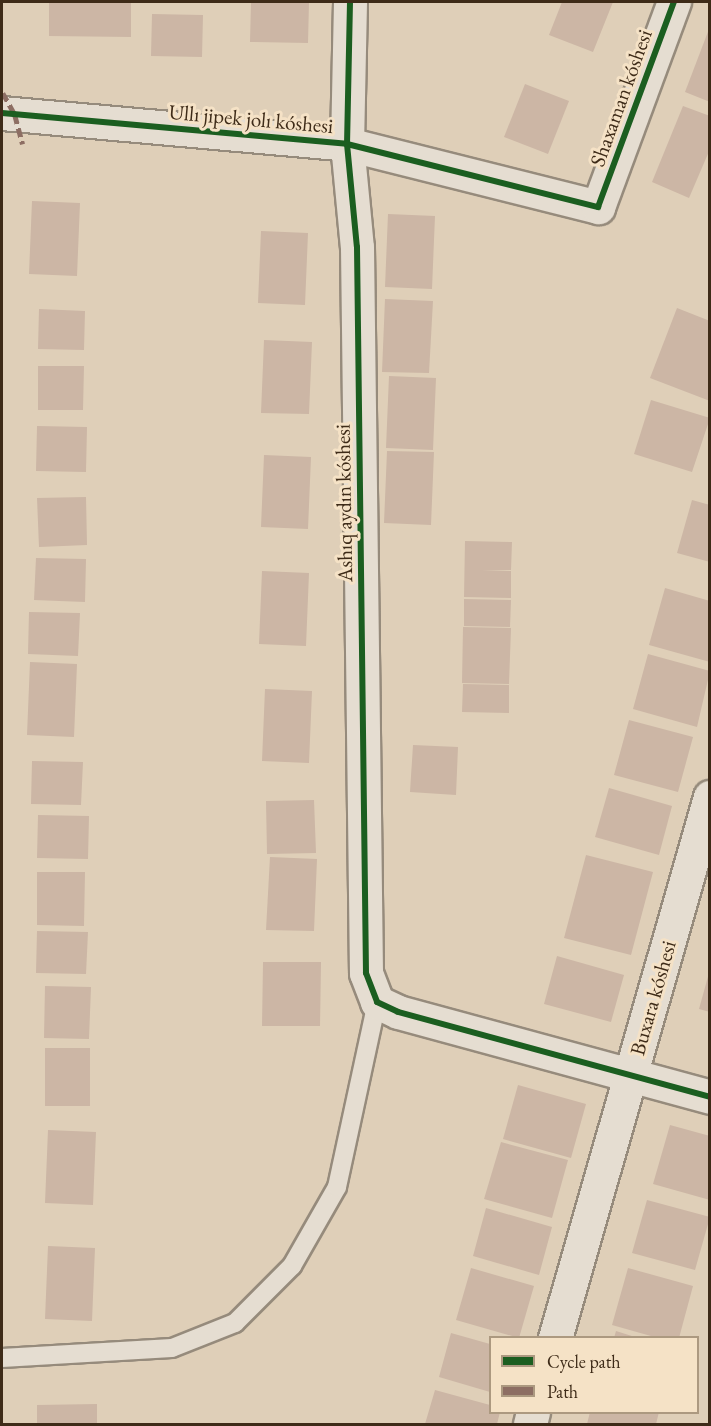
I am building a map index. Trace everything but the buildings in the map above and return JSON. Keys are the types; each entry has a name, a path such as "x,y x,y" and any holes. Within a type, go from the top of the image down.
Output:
{"street":[{"name":"Ashıq aydın kóshesi","path":"350,2 347,144 357,247 366,973 377,1002"},
{"name":"Shaxaman kóshesi","path":"598,207 674,2"},
{"name":"Ullı jipek jolı kóshesi","path":"2,113 347,144 598,207"},
{"name":"Buxara kóshesi","path":"556,1336 632,1076 710,797"},
{"path":"377,1002 398,1012 710,1097"}],"lane":[{"path":"2,1358 172,1348 235,1323 292,1266 337,1187 377,1002"}],"marked path":[{"path":"3,93 15,115 23,144"}],"cycle path":[{"path":"350,2 347,144 357,247 366,973 377,1002 398,1012 710,1097"},
{"path":"2,113 347,144 598,207 674,2"}]}
